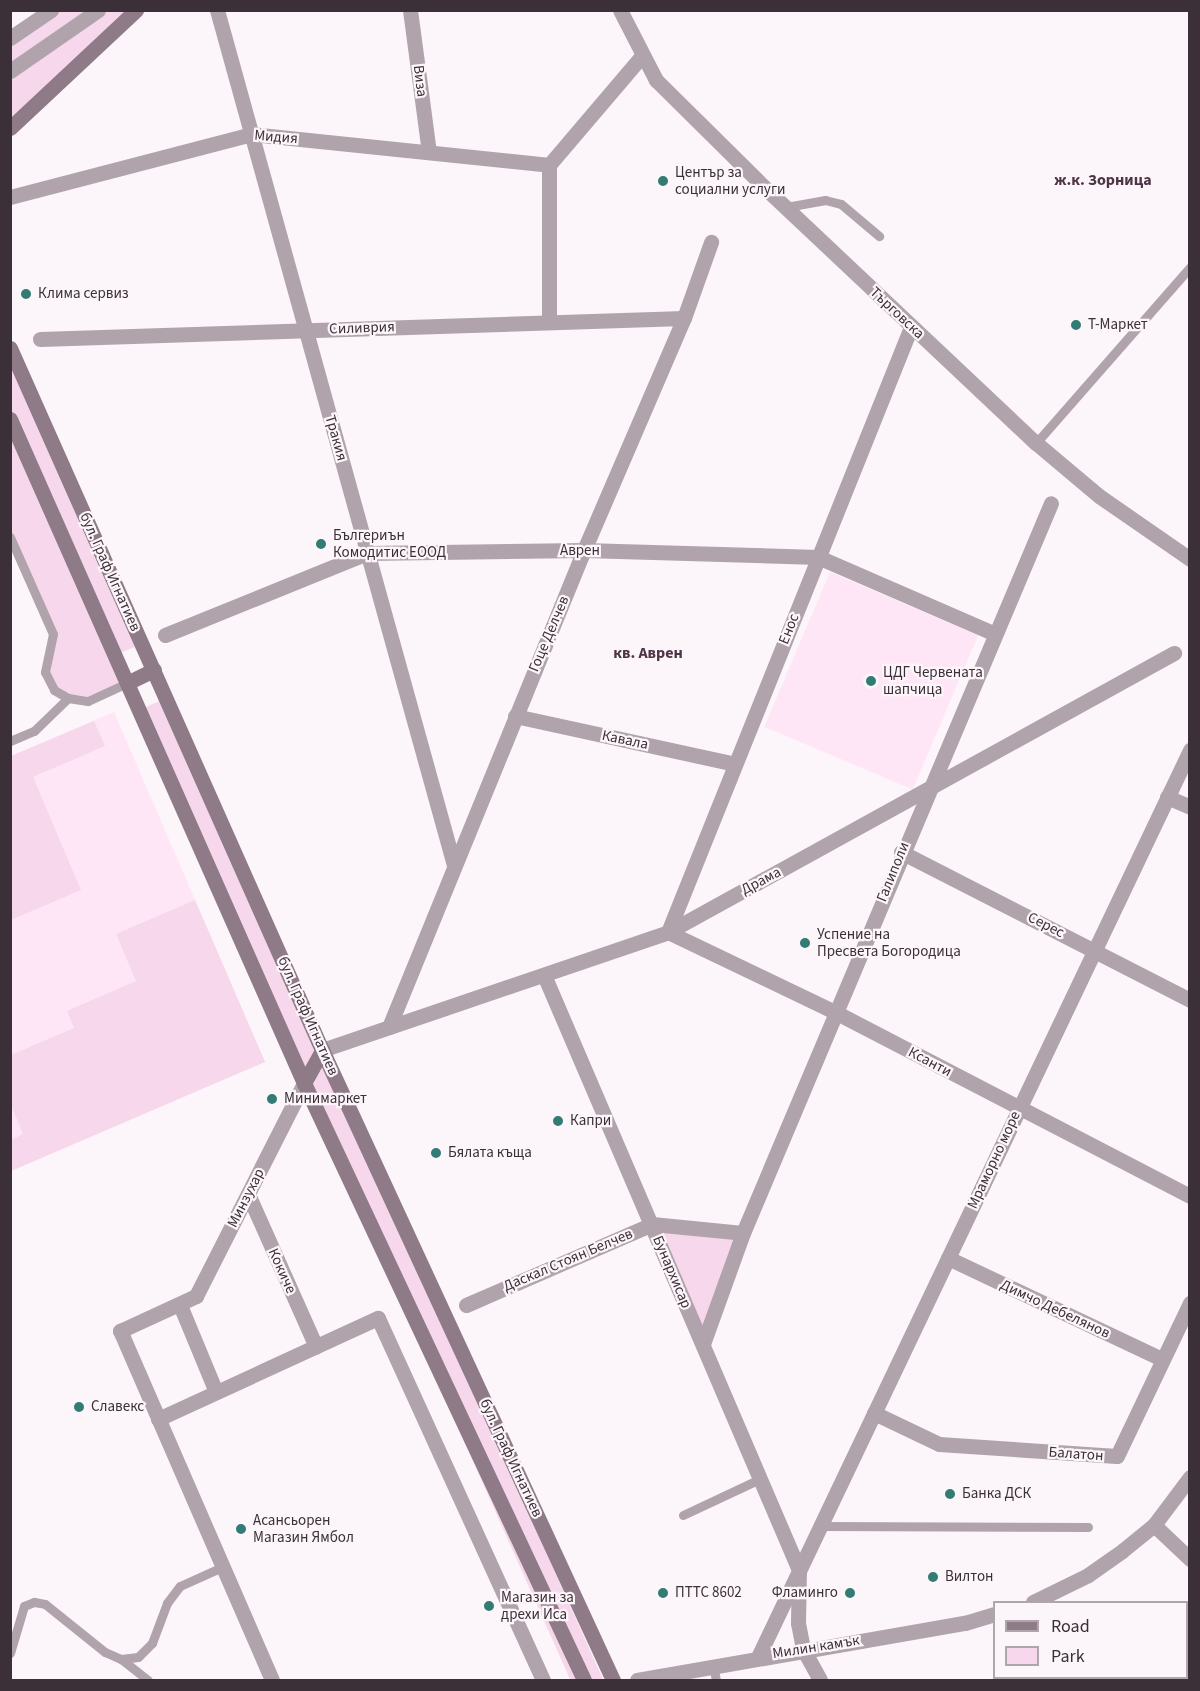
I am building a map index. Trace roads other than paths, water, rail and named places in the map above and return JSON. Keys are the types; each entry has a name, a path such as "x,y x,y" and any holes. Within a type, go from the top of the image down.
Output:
{"main road":[{"path":"10,128 136,10"},
{"name":"бул. Граф Игнатиев","path":"10,348 322,1050 613,1680"},
{"name":"бул. Граф Игнатиев","path":"10,419 304,1083 584,1680"},
{"path":"127,683 154,670"},
{"path":"304,1083 322,1050"}],"street":[{"path":"10,38 51,10"},
{"path":"10,71 98,10"},
{"name":"Тракия","path":"217,10 454,865"},
{"name":"Виза","path":"410,10 429,152"},
{"name":"Търговска","path":"620,10 641,57 656,80 786,207 1036,443 1100,496 1190,559"},
{"name":"Търговска","path":"632,10 634,38"},
{"path":"549,322 549,165 641,57"},
{"name":"Мидия","path":"10,197 251,134 549,165"},
{"name":"Гоце Делчев","path":"388,1027 584,550 684,318 711,242"},
{"name":"Силиврия","path":"40,339 684,318"},
{"name":"Енос","path":"668,932 911,327"},
{"name":"Галиполи","path":"703,1344 743,1233 901,852 1050,503"},
{"name":"Аврен","path":"165,634 368,553 584,550 818,557 995,634"},
{"name":"Драма","path":"322,1050 668,932 926,793 1174,654"},
{"name":"Кавала","path":"515,716 735,764"},
{"name":"Мраморно море","path":"758,1657 1190,750"},
{"path":"1167,797 1190,807"},
{"name":"Серес","path":"901,852 1190,1000"},
{"name":"Ксанти","path":"668,932 835,1012 1018,1110 1190,1197"},
{"name":"Бунархисар","path":"544,975 799,1570"},
{"name":"Минзухар","path":"158,1419 120,1332 196,1296 304,1083"},
{"name":"Кокиче","path":"248,1194 316,1347"},
{"name":"Даскал Стоян Белчев","path":"466,1305 652,1224 743,1233"},
{"name":"Димчо Дебелянов","path":"948,1258 1162,1359"},
{"name":"Балатон","path":"874,1413 939,1444 1117,1456 1190,1303"},
{"path":"180,1305 216,1392"},
{"path":"272,1680 158,1419 378,1318 543,1680"},
{"path":"1035,1601 1088,1575 1154,1525 1190,1477"},
{"path":"1154,1525 1190,1559"},
{"name":"Мраморно море","path":"799,1570 798,1623 803,1650"},
{"name":"Милин камък","path":"637,1680 715,1673 758,1657 965,1623 993,1614"},
{"path":"803,1650 820,1680"}],"lane":[{"path":"786,207 825,200 841,204 879,236"},
{"path":"1036,443 1190,267"},
{"path":"10,537 53,634 45,672 54,690 68,698 88,701 127,683"},
{"path":"10,741 34,731 68,698"},
{"path":"683,1515 760,1479"},
{"path":"820,1527 1088,1527"},
{"path":"121,1659 138,1658 152,1643 167,1603 180,1586 222,1567"},
{"path":"10,1653 24,1606 34,1602 45,1604 105,1652 121,1659 148,1680"}],"place":[{"name":"Център за социални услуги","path":"663,181"},
{"name":"Клима сервиз","path":"26,294"},
{"name":"Т-Маркет","path":"1076,325"},
{"name":"Бългериън Комодитис ЕООД","path":"321,544"},
{"name":"ЦДГ Червената шапчица","path":"871,681"},
{"name":"Успение на Пресвета Богородица","path":"805,943"},
{"name":"Минимаркет","path":"272,1099"},
{"name":"Капри","path":"558,1121"},
{"name":"Бялата къща","path":"436,1153"},
{"name":"Славекс","path":"79,1407"},
{"name":"Банка ДСК","path":"950,1494"},
{"name":"Асансьорен Магазин Ямбол","path":"241,1529"},
{"name":"Вилтон","path":"933,1577"},
{"name":"ПТТС 8602","path":"663,1593"},
{"name":"Фламинго","path":"850,1593"},
{"name":"Магазин за дрехи Иса","path":"489,1606"}],"district":[{"name":"ж.к. Зорница","path":"1103,180"},
{"name":"кв. Аврен","path":"648,653"}]}
